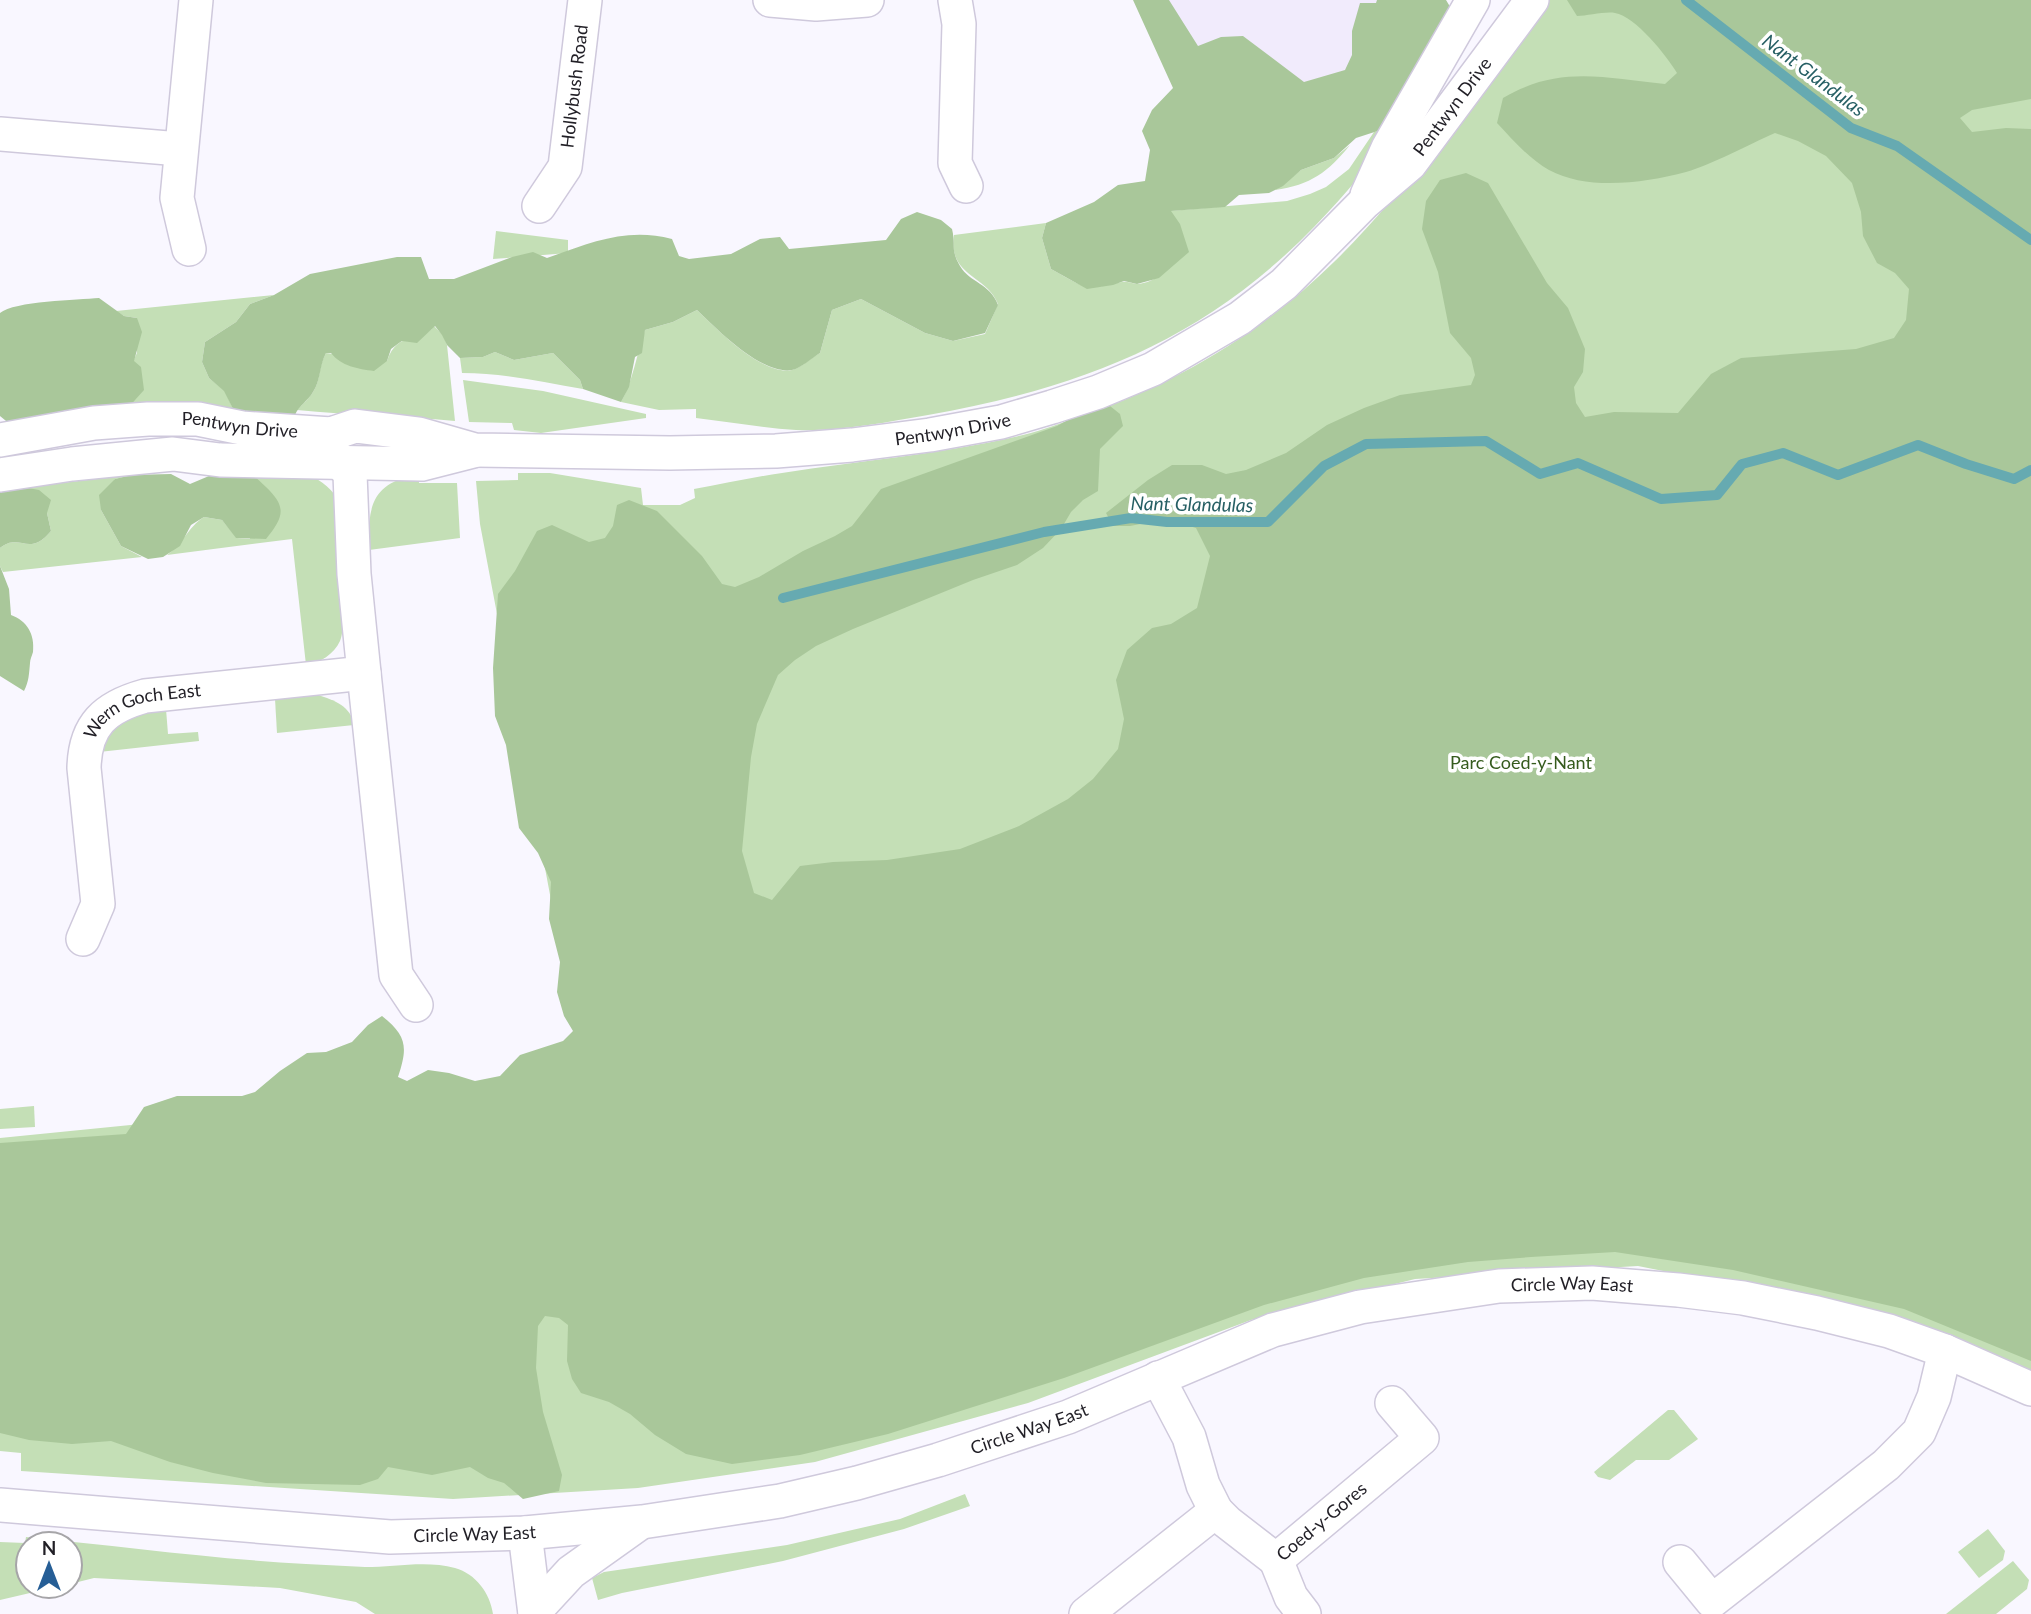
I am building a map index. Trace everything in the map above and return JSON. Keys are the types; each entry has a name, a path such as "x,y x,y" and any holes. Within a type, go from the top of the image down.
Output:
{"street":[{"path":"189,249 177,198 196,0"},
{"name":"Hollybush Road","path":"539,206 565,167 585,0"},
{"path":"770,0 816,4 867,0"},
{"path":"955,0 959,24 955,163 966,187"},
{"name":"Pentwyn Drive","path":"1364,204 1388,148 1473,0"},
{"name":"Pentwyn Drive","path":"0,440 94,423 198,419 422,464 475,450 670,453 776,451 930,435 1000,422 1098,392 1153,369 1240,318 1284,284 1364,204 1410,164 1532,0"},
{"path":"0,134 180,149"},
{"path":"336,448 350,474 354,574 396,975 416,1005"},
{"name":"Pentwyn Drive","path":"0,475 72,464 173,454 220,460 336,448"},
{"name":"Wern Goch East","path":"83,939 98,904 85,748 92,730 102,718 126,701 145,696 364,673"},
{"name":"Circle Way East","path":"0,1505 390,1537 525,1533 642,1522 780,1501 925,1464 1068,1418 1273,1330 1360,1307 1499,1286 1592,1283 1743,1298 1889,1331 1945,1351 2031,1389"},
{"path":"1680,1562 1712,1601 1886,1465 1919,1432 1934,1397 1945,1351"},
{"path":"1086,1614 1216,1511 1203,1485 1189,1437 1158,1378"},
{"name":"Coed-y-Gores","path":"1216,1511 1276,1560 1422,1438 1392,1403"},
{"path":"535,1612 571,1572 642,1522"},
{"path":"525,1533 535,1612"},
{"path":"1276,1560 1291,1597 1304,1614"}],"shaded area":[{"path":"1163,0 1410,0 1262,161"}],"green space":[{"path":"1133,0 1169,0 1198,46 1221,37 1243,36 1304,82 1345,70 1352,55 1352,31 1360,3 1376,3 1377,0 1446,0 1455,15 1393,126 1356,138 1334,158 1301,170 1283,186 1269,193 1239,195 1225,207 1171,211 1180,224 1189,252 1159,278 1137,284 1124,281 1087,289 1051,269 1042,238 1046,223 1094,202 1118,185 1145,181 1150,150 1142,131 1152,110 1173,88"},
{"name":"Parc Coed-y-Nant","path":"1542,0 2031,0 2031,1375 1900,1318 1638,1266 1415,1279 1251,1320 1028,1403 815,1462 638,1488 453,1499 21,1471 21,1453 0,1451 0,1138 585,1080 480,524 476,481 518,480 518,473 550,473 641,488 643,505 680,505 695,498 694,489 963,447 1023,435 1084,415 1153,387 1186,371 1249,332 1279,310 1335,261 1418,168"},
{"name":"Parc Coed-y-Nant","path":"1567,0 2031,0 2031,99 1972,110 1960,118 1972,132 2006,128 2031,129 2031,1361 1904,1309 1733,1270 1615,1252 1468,1262 1364,1278 1264,1305 1064,1378 888,1434 800,1455 732,1464 686,1454 655,1435 630,1414 609,1402 581,1393 572,1379 567,1361 568,1325 559,1318 545,1316 538,1326 536,1368 543,1412 562,1475 559,1491 523,1499 504,1483 488,1478 470,1467 432,1475 388,1467 378,1479 360,1485 266,1483 170,1462 111,1441 72,1444 29,1440 0,1433 0,1143 126,1134 144,1107 177,1096 242,1096 255,1092 307,1053 326,1052 352,1042 368,1025 382,1016 401,1036 404,1050 398,1077 407,1081 428,1070 475,1081 500,1076 520,1055 563,1041 573,1031 564,1016 557,992 560,962 549,919 551,882 538,853 519,828 506,745 495,716 493,668 498,594 515,571 537,531 552,525 589,542 605,538 613,526 617,505 629,500 657,511 702,556 722,584 735,587 759,577 852,526 881,489 1057,426 1091,407 1110,406 1120,414 1123,426 1100,449 1098,491 1083,500 1071,512 1061,529 1043,548 1017,565 973,580 816,646 778,675 757,724 742,851 754,893 772,900 800,866 887,860 960,849 1019,826 1068,799 1093,779 1118,749 1124,719 1116,680 1127,650 1152,628 1171,624 1197,608 1210,556 1196,528 1166,519 1130,526 1113,526 1106,513 1148,480 1172,465 1202,465 1226,474 1246,470 1286,453 1327,425 1364,408 1400,395 1471,385 1475,375 1471,358 1450,333 1438,272 1422,229 1426,201 1440,180 1466,173 1488,183 1547,283 1568,308 1585,349 1583,372 1574,387 1576,403 1585,417 1614,412 1678,413 1711,374 1741,358 1856,349 1894,338 1906,320 1909,289 1895,273 1877,263 1863,236 1861,212 1852,183 1826,156 1798,141 1775,133 1686,172 1616,183 1564,177 1528,155 1515,142 1497,123 1503,98 1524,88 1543,81 1582,76 1665,84 1677,73 1658,47 1632,21 1615,13 1577,16"},
{"path":"1393,126 1348,191 1273,266 1230,300 1185,329 1138,353 1089,373 984,404 829,429 796,430 746,425 696,418 696,409 659,410 621,402 632,376 645,330 673,322 697,310 754,359 780,370 795,369 820,353 832,310 861,299 925,333 953,341 985,334 998,304 985,286 962,267 954,249 954,235 1046,223 1042,238 1051,269 1091,287 1150,281 1179,259 1170,211 1287,201 1310,194 1326,187 1349,169 1374,132"},
{"path":"1350,145 1318,176 1299,185 1275,190 1301,170 1334,158"},
{"path":"917,212 941,220 952,229 954,251 960,266 990,292 998,305 985,333 953,341 925,333 861,299 832,310 820,353 795,369 780,370 740,349 697,310 673,322 645,330 642,353 635,357 629,387 621,402 583,389 580,380 553,353 514,360 495,352 483,357 460,358 447,345 435,326 417,343 399,343 391,349 387,361 374,371 350,366 331,353 326,353 316,387 295,415 246,419 233,409 224,391 209,378 202,362 205,342 236,322 250,304 274,295 310,274 397,257 421,257 429,279 454,279 533,252 547,258 608,238 639,235 672,239 679,256 689,259 731,254 760,239 780,237 789,249 886,240 901,219"},
{"path":"496,231 568,240 568,253 493,259"},
{"path":"274,295 250,304 236,322 205,342 202,362 209,378 225,391 233,409 126,410 133,361 137,353 137,318 124,316 116,311"},
{"path":"99,298 124,316 137,318 142,332 134,361 141,367 144,390 126,410 11,425 0,416 0,313 18,306"},
{"path":"434,326 443,335 447,345 455,421 297,410 316,387 326,353 387,361 397,345 428,332"},
{"path":"495,352 514,360 553,353 580,380 583,389 508,376 462,373 460,358 483,357"},
{"path":"463,380 543,391 646,414 646,418 541,433 514,430 512,423 469,422"},
{"path":"228,468 253,475 277,500 281,512 277,524 266,539 236,538 222,520 204,517 191,525 180,546 163,557 148,559 121,546 101,510 99,495 115,479 131,475 171,474 190,484"},
{"path":"248,470 307,475 317,479 335,495 343,593 342,630 340,641 334,650 316,662 306,665 292,539 167,555 204,517 222,520 237,538 250,539"},
{"path":"418,474 419,483 457,483 460,538 369,550 369,521 375,500 390,484"},
{"path":"131,475 115,479 101,510 121,546 142,557 3,572 0,566 0,548 13,542 37,543 51,531 47,513 26,487"},
{"path":"17,486 39,490 51,500 47,513 51,531 37,543 13,542 0,548 0,488"},
{"path":"0,566 9,589 11,615 26,625 33,639 28,681 24,691 0,676"},
{"path":"318,695 346,708 354,725 277,733 275,699"},
{"path":"166,709 168,734 198,732 199,741 99,752 105,736 116,724 141,714"},
{"path":"34,1106 35,1127 0,1129 0,1109"},
{"path":"1668,1410 1674,1410 1698,1439 1669,1460 1636,1460 1610,1480 1598,1477 1594,1472"},
{"path":"965,1494 970,1506 904,1529 783,1561 598,1600 592,1578 604,1572 787,1545 900,1519"},
{"path":"1988,1529 2005,1551 2003,1560 1979,1578 1958,1552"},
{"path":"0,1542 14,1543 14,1597 0,1600"},
{"path":"84,1543 271,1562 365,1567 422,1564 455,1568 469,1575 481,1585 493,1614 375,1614 356,1602 280,1588 94,1578 84,1580"},
{"path":"2013,1561 2029,1580 2027,1589 1996,1614 1946,1614"}],"waterway":[{"name":"Nant Glandulas","path":"1686,0 1851,128 1897,146 2031,240"},
{"name":"Nant Glandulas","path":"783,598 1044,532 1131,518 1167,522 1268,522 1324,466 1366,444 1486,441 1540,474 1578,463 1661,499 1717,495 1742,464 1783,453 1838,475 1918,445 2014,479 2031,470"}]}
